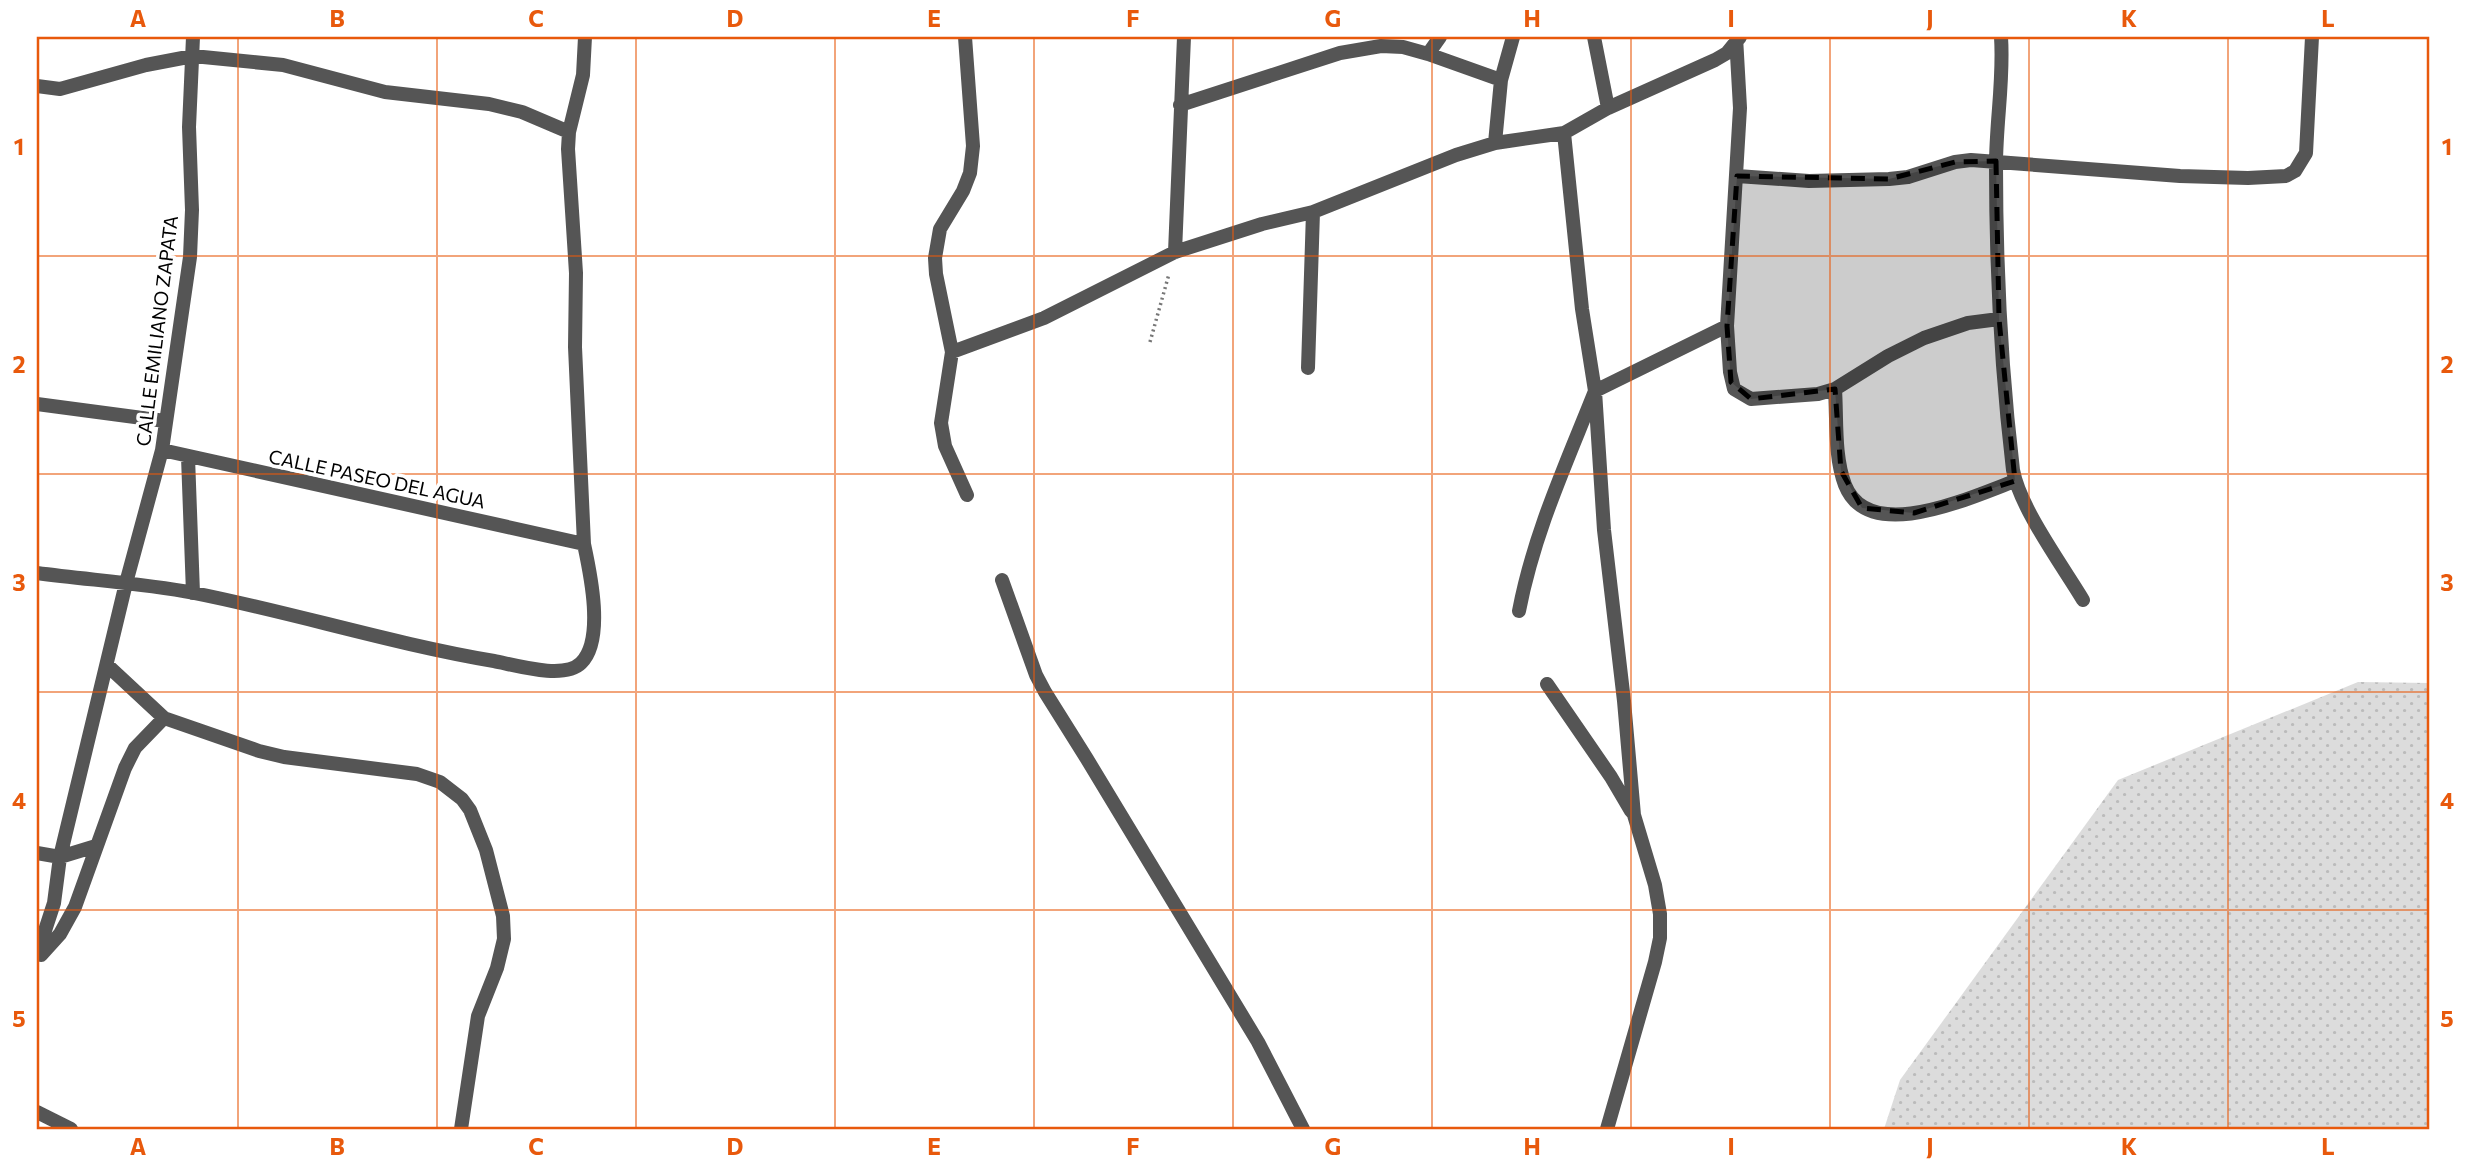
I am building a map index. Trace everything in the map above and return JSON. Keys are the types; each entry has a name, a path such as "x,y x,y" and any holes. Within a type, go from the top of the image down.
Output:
{"street":[{"name":"CALLE EMILIANO ZAPATA","path":"37,958 54,904 60,857 162,450 190,257 193,37"},
{"path":"37,573 194,593 460,655 551,671 571,668 581,663 591,641 594,615 584,544 569,132 583,75 585,37"},
{"path":"965,37 972,163 963,191 940,229 935,258 952,352 941,424 945,446 967,495"},
{"path":"1175,252 1184,37"},
{"path":"1428,54 1440,37"},
{"path":"1594,37 1608,108"},
{"path":"2001,37 1996,161 2000,319 2008,430 2015,481 2082,600"},
{"path":"1737,176 1809,181 1889,179 1908,177 1955,162 1996,161 2180,176 2286,176 2302,164 2306,153 2312,37"},
{"path":"1495,143 1501,80 1510,39"},
{"path":"952,352 1044,318 1175,252 1262,224 1313,212 1456,155 1495,143 1564,133 1608,108 1716,60 1727,53 1738,39"},
{"path":"1738,39 1740,108 1727,326 1731,382 1734,389 1744,397 1761,399 1800,396 1835,389 1888,356 1924,338 1968,323 2000,319"},
{"path":"1180,105 1359,49 1381,46 1403,47 1428,54 1501,80"},
{"path":"37,86 60,89 146,65 193,56 283,65 385,92 489,104 522,112 569,132"},
{"path":"1564,133 1582,309 1595,391 1604,530 1634,815 1655,886 1660,914 1660,938 1607,1129"},
{"path":"1307,368 1313,212"},
{"path":"1520,611 1537,536 1595,391 1727,326"},
{"path":"1835,389 1841,471 1852,499 1862,508 1893,515 1914,513 1945,506 2015,481"},
{"path":"37,404 165,421"},
{"name":"CALLE PASEO DEL AGUA","path":"162,450 584,544"},
{"path":"188,457 194,593"},
{"path":"1002,580 1036,675 1045,692 1252,1032 1303,1129"},
{"path":"107,665 164,718 284,757 417,774 440,782 462,799 470,810 486,850 503,916 504,939 497,968 478,1016 461,1129"},
{"path":"1547,684 1604,766 1634,815"},
{"path":"37,958 60,934 75,907 125,768 135,748 164,718"},
{"path":"37,853 60,857 96,846"},
{"path":"37,1112 71,1129"}],"path":[{"path":"1150,342 1175,252"}],"highlighted area":[{"path":"1996,161 1999,319 2015,481 1914,513 1862,508 1841,471 1835,389 1751,399 1731,382 1727,326 1737,176 1889,179 1955,162"}],"shaded area":[{"path":"2358,682 2429,683 2429,1129 1884,1129 1900,1080 2118,780"}]}
